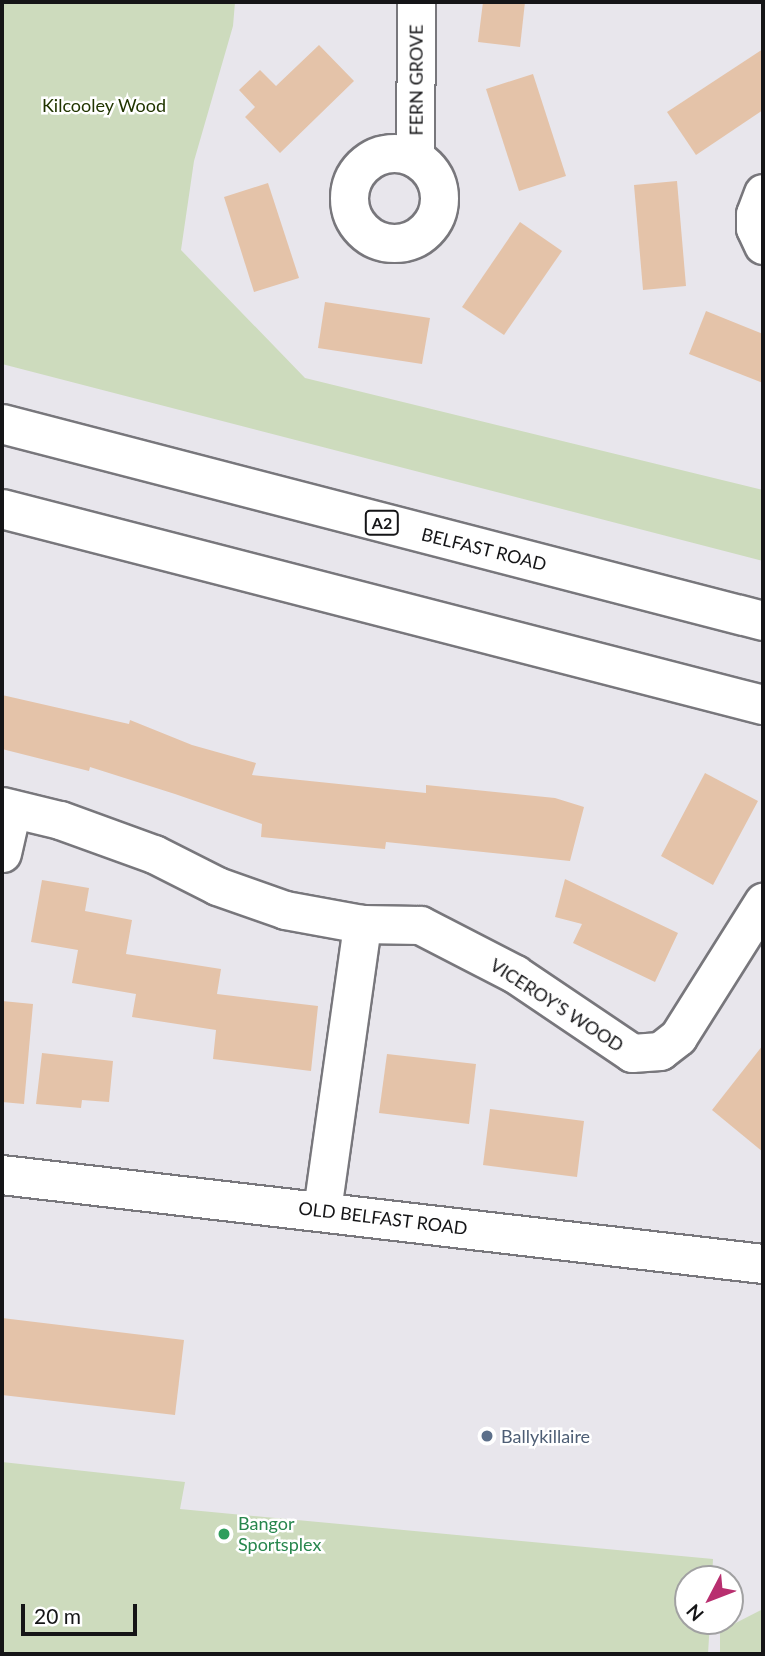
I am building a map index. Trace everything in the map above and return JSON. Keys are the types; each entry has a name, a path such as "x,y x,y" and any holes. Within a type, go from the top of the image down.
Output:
{"main road":[{"name":"BELFAST ROAD","path":"2,424 763,621"},
{"path":"2,509 763,705"},
{"name":"OLD BELFAST ROAD","path":"2,1175 322,1210 763,1264"}],"street":[{"name":"FERN GROVE","path":"415,158 416,2"},
{"path":"763,193 754,214 755,228 763,245"},
{"name":"VICEROY'S WOOD","path":"2,853 7,807 60,820 154,854 217,886 285,910 362,924 420,925 515,974 632,1053 645,1054 660,1051 678,1037 763,902"},
{"path":"322,1210 362,924"}],"green space":[{"name":"Kilcooley Wood","path":"2,2 235,2 233,26 194,161 181,250 305,378 763,490 763,561 2,364"},
{"name":"Bangor Sportsplex","path":"2,1462 185,1482 180,1509 713,1559 713,1565 674,1565 674,1635 709,1635 708,1654 2,1654"},
{"path":"763,1609 763,1654 720,1654 720,1635 744,1635 744,1619"}],"building":[{"path":"483,2 525,2 520,47 478,42"},
{"path":"319,45 354,81 280,153 245,117 255,107 239,90 260,70 276,86"},
{"path":"763,49 763,110 696,155 667,112"},
{"path":"533,74 566,176 519,191 486,89"},
{"path":"677,181 686,286 643,290 634,185"},
{"path":"268,183 299,278 254,292 224,197"},
{"path":"520,222 562,251 504,335 462,307"},
{"path":"325,302 430,318 422,364 318,348"},
{"path":"706,311 763,334 763,383 689,354"},
{"path":"2,695 129,724 130,720 192,745 256,763 252,775 426,793 426,785 555,798 584,807 570,861 386,842 385,849 261,837 262,824 175,794 90,767 89,771 2,749"},
{"path":"705,773 758,801 713,885 661,856"},
{"path":"565,879 678,933 655,982 573,943 582,924 555,917"},
{"path":"42,880 89,888 85,911 132,920 126,954 221,969 217,994 318,1006 311,1071 213,1059 216,1030 132,1017 136,994 72,983 78,950 31,942"},
{"path":"2,1001 33,1004 24,1104 2,1102"},
{"path":"763,1045 763,1152 712,1110"},
{"path":"42,1053 113,1061 109,1102 82,1100 81,1108 36,1104"},
{"path":"387,1054 476,1064 469,1124 379,1113"},
{"path":"490,1109 584,1121 577,1177 483,1165"},
{"path":"2,1318 184,1340 175,1415 2,1395"}],"place":[{"name":"Ballykillaire","path":"487,1436"},
{"name":"Bangor Sportsplex","path":"224,1534"}]}
